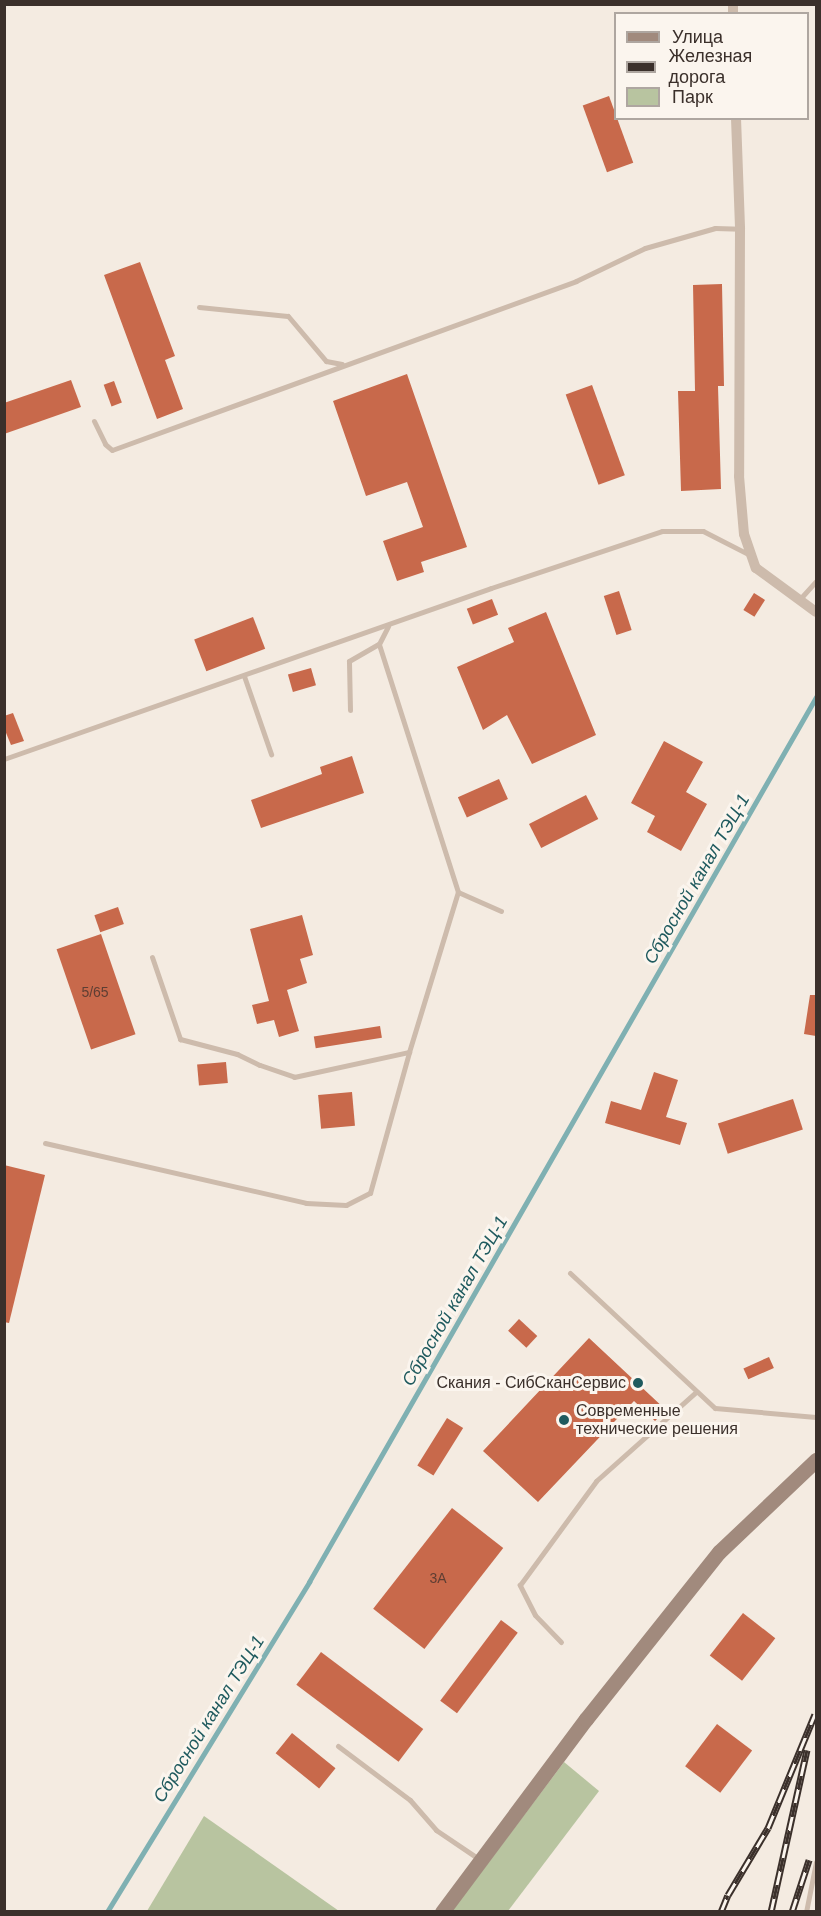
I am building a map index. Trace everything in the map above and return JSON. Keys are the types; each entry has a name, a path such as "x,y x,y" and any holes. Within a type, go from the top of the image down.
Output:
{"main road":[{"path":"442,1911 586,1719 719,1552 816,1460"}],"street":[{"path":"736,120 740,229 739,476 744,534 756,568 816,612"}],"lane":[{"path":"93,421 105,444 112,450 576,281 645,248 714,228 740,229"},
{"path":"199,307 288,316 326,361 344,364"},
{"path":"4,759 662,531 704,531 751,556"},
{"path":"799,600 816,581"},
{"path":"350,710 349,661 379,644 388,626"},
{"path":"45,1143 306,1203 346,1205 370,1192 409,1052 458,892 379,644"},
{"path":"244,676 271,754"},
{"path":"458,892 501,910"},
{"path":"152,957 180,1039 237,1054 294,1077 409,1052"},
{"path":"570,1273 715,1408 816,1417"},
{"path":"561,1642 535,1615 520,1585 596,1481 696,1392"},
{"path":"338,1746 410,1800 436,1830 480,1860"},
{"path":"807,1911 816,1862"}],"green space":[{"path":"564,1762 599,1791 508,1911 452,1911"},
{"path":"204,1816 339,1911 147,1911"}],"building":[{"path":"609,96 614,110 614,120 618,120 633,163 607,172 583,106"},
{"path":"140,262 175,356 165,360 183,409 157,419 104,275"},
{"path":"722,284 724,386 718,386 721,489 681,491 678,391 695,391 693,285"},
{"path":"407,374 467,547 421,562 424,572 397,581 383,541 423,527 407,482 366,496 333,401"},
{"path":"71,380 81,407 4,434 4,403"},
{"path":"114,381 122,403 112,406 104,385"},
{"path":"592,385 625,475 599,485 566,395"},
{"path":"619,591 632,630 616,635 604,596"},
{"path":"754,593 765,600 754,617 743,610"},
{"path":"492,599 498,615 473,625 467,609"},
{"path":"546,612 596,735 532,764 507,715 483,730 457,667 514,642 508,628"},
{"path":"253,617 265,649 206,671 194,640"},
{"path":"311,668 316,685 293,692 288,675"},
{"path":"13,713 24,741 11,745 4,728 4,716"},
{"path":"664,741 703,762 686,792 707,804 681,851 647,832 655,816 631,803"},
{"path":"352,756 364,793 261,828 251,800 322,774 320,767"},
{"path":"499,779 508,799 467,817 458,797"},
{"path":"586,795 598,819 541,848 529,824"},
{"path":"118,907 124,924 100,932 94,915"},
{"path":"302,915 313,955 300,959 307,983 287,990 299,1031 279,1037 274,1020 257,1024 252,1005 269,1001 250,929"},
{"path":"101,934 136,1034 91,1050 57,949"},
{"path":"810,995 816,995 816,1036 804,1034"},
{"path":"380,1026 382,1038 316,1048 314,1036"},
{"path":"226,1062 228,1083 199,1085 197,1065"},
{"path":"654,1072 678,1080 666,1117 687,1123 680,1145 605,1123 611,1101 641,1110"},
{"path":"352,1092 355,1126 321,1129 318,1095"},
{"path":"793,1099 803,1129 728,1154 718,1123"},
{"path":"4,1165 45,1175 9,1323 4,1322"},
{"path":"519,1319 537,1336 526,1348 508,1331"},
{"name":"Современные технические решения","path":"589,1338 666,1410 655,1421 634,1401 538,1502 483,1451"},
{"path":"769,1357 774,1368 748,1379 743,1368"},
{"path":"447,1418 463,1428 433,1476 417,1465"},
{"path":"452,1508 503,1548 424,1649 373,1609"},
{"path":"743,1613 775,1638 742,1681 710,1656"},
{"path":"501,1620 518,1633 457,1713 440,1701"},
{"path":"321,1652 423,1729 399,1762 296,1685"},
{"path":"717,1724 752,1750 720,1793 685,1766"},
{"path":"292,1733 336,1768 319,1788 276,1753"}],"waterway":[{"name":"Сбросной канал ТЭЦ-1","path":"107,1912 309,1582 816,697"}],"railway":[{"path":"721,1912 728,1895 768,1828 815,1714"},
{"path":"771,1912 807,1750"},
{"path":"792,1912 809,1860"}],"place":[{"name":"Скания - СибСканСервис","path":"638,1383"},
{"name":"Современные технические решения","path":"564,1420"}]}
